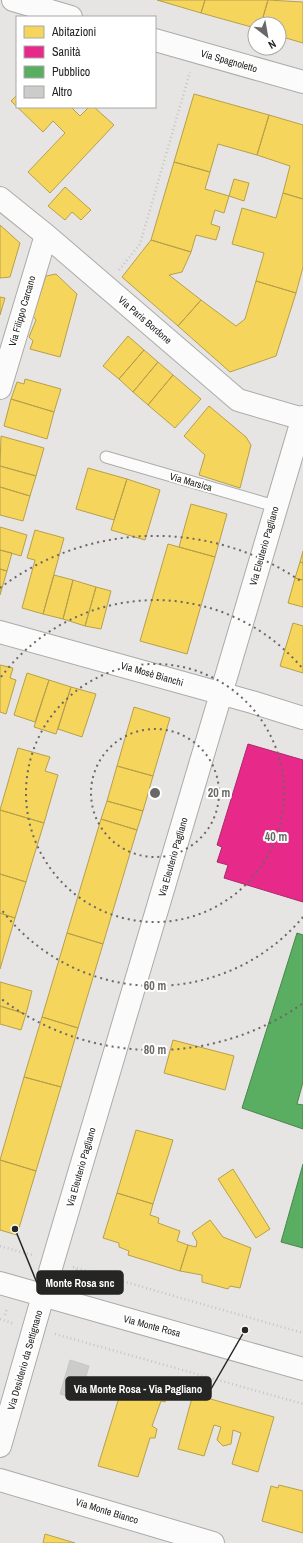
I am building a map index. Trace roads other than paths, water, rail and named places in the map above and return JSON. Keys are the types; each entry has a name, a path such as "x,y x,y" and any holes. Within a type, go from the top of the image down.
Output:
{"street":[{"path":"13,0 48,5 69,16"},
{"name":"Via Spagnoletto","path":"156,40 303,82"},
{"name":"Via Paris Bordone","path":"0,198 46,235 238,400 303,418"},
{"name":"Via Filippo Carcano","path":"0,388 46,235"},
{"name":"Via Eleuterio Pagliano","path":"43,1296 275,506 303,418"},
{"name":"Via Mosè Bianchi","path":"0,632 303,718"},
{"name":"Via Monte Rosa","path":"0,1283 303,1369"},
{"name":"Via Desiderio da Settignano","path":"0,1446 43,1296"},
{"name":"Via Monte Bianco","path":"0,1480 213,1543"}],"lane":[{"name":"Via Marsica","path":"106,457 275,506"}],"place":[{"name":"Monte Rosa snc","path":"15,1229"},
{"name":"Via Monte Rosa - Via Pagliano","path":"245,1330"}]}
